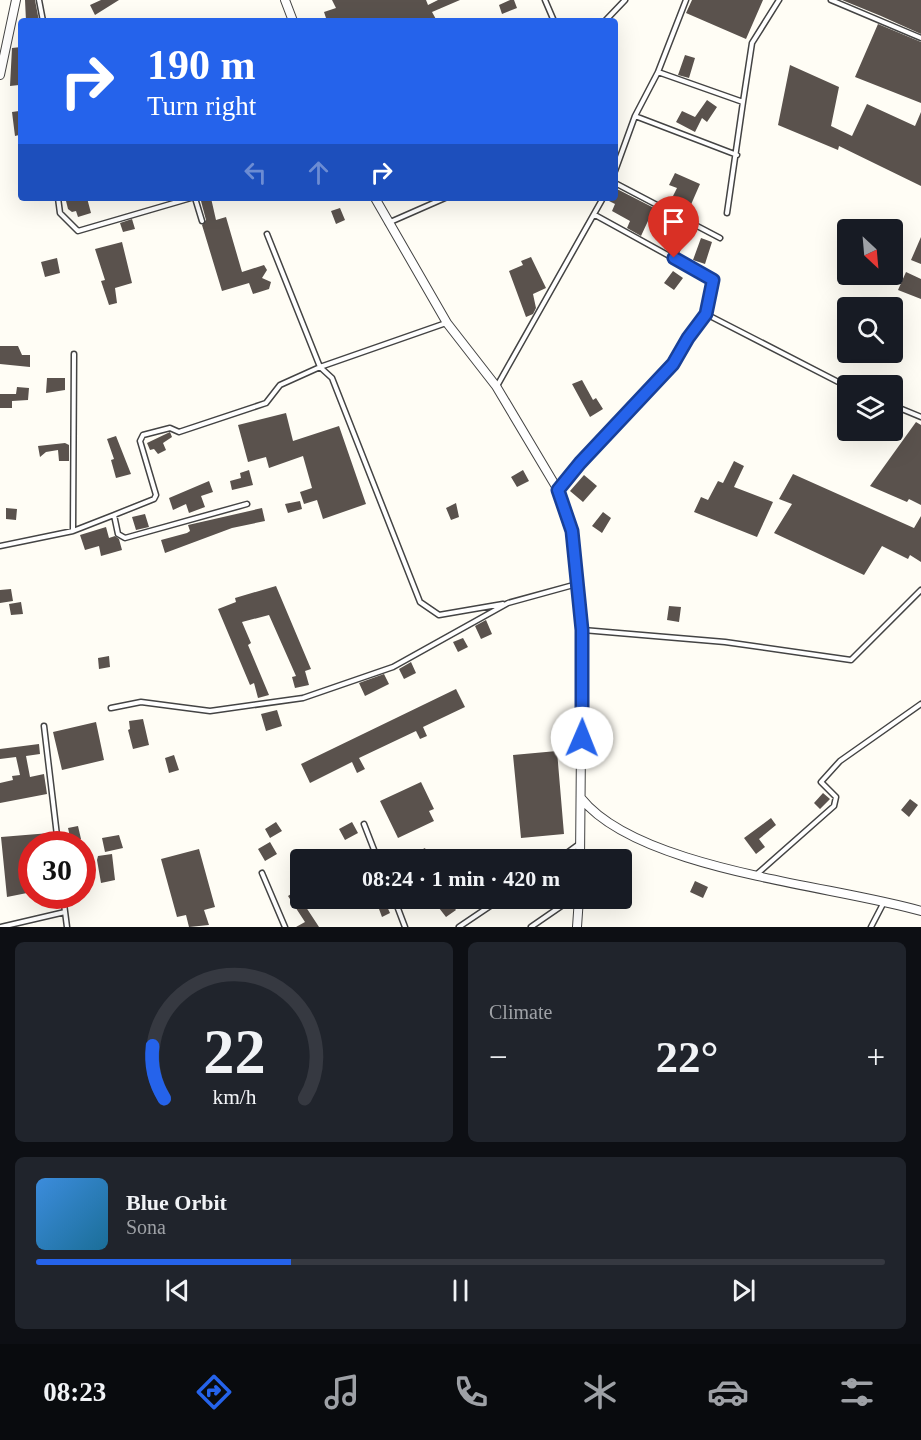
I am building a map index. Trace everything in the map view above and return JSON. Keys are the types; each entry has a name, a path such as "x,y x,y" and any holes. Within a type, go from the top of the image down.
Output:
{"street":[{"path":"0,75 16,0"},
{"path":"285,0 292,18"},
{"path":"376,201 387,223 447,323 496,386 558,490 572,531 582,630 579,849"},
{"path":"581,798 593,814 640,840 708,864 921,911"},
{"path":"577,927 578,909"}],"lane":[{"path":"39,0 42,18"},
{"path":"545,0 553,18"},
{"path":"608,18 625,0"},
{"path":"618,161 635,116 658,72 686,0"},
{"path":"727,213 752,43 779,0"},
{"path":"831,0 921,38"},
{"path":"658,72 743,102"},
{"path":"635,116 737,155"},
{"path":"618,185 720,237"},
{"path":"58,201 60,213 78,231 183,201"},
{"path":"194,201 202,221"},
{"path":"387,223 438,201"},
{"path":"496,386 602,201"},
{"path":"558,490 580,463 673,364 688,338 706,314 713,280 595,215"},
{"path":"267,234 320,367 332,378 420,602 439,615 508,603 577,584"},
{"path":"706,314 837,381"},
{"path":"0,546 73,531 154,499 156,495 140,441 143,435 170,428 179,432 266,404 280,385 320,367 447,323"},
{"path":"73,531 74,354"},
{"path":"903,410 921,417"},
{"path":"114,515 118,534 125,538 247,504"},
{"path":"582,630 726,642 852,660 921,590"},
{"path":"111,708 141,702 210,711 303,698 393,667 508,603"},
{"path":"756,874 834,806 836,797 822,782 840,761 921,704"},
{"path":"44,726 56,831"},
{"path":"364,824 374,849"},
{"path":"572,849 579,844"},
{"path":"262,873 285,927"},
{"path":"871,927 884,902"},
{"path":"65,909 68,927"},
{"path":"398,909 405,927"},
{"path":"459,927 486,909"},
{"path":"531,927 557,909"},
{"path":"1,927 66,912"}],"building":[{"path":"25,0 35,0 38,18 26,18"},
{"path":"101,0 119,0 95,15 90,5"},
{"path":"332,0 426,0 428,5 438,0 460,0 432,12 435,18 326,18 324,12 336,8"},
{"path":"514,0 517,8 502,14 499,5"},
{"path":"692,0 763,0 746,39 686,13"},
{"path":"842,0 921,0 921,34 881,16"},
{"path":"878,24 921,42 921,103 855,77"},
{"path":"18,47 18,85 10,86 12,48"},
{"path":"685,55 695,58 689,78 678,75"},
{"path":"790,65 839,87 831,126 852,136 867,104 915,126 921,112 921,186 839,146 838,150 778,125"},
{"path":"707,100 717,107 707,122 702,118 695,132 676,122 682,111 695,117"},
{"path":"18,111 18,135 15,136 12,112"},
{"path":"675,173 700,184 686,216 668,206 677,188 669,185"},
{"path":"618,190 654,208 641,236 627,228 630,221 612,211 615,204 609,201 618,201"},
{"path":"66,201 88,201 91,213 78,217 76,211 72,212 68,209"},
{"path":"201,201 212,201 216,220 226,217 242,272 264,265 267,270 262,278 271,282 269,289 253,294 249,283 222,291 202,225 206,220"},
{"path":"340,208 345,220 336,224 331,211"},
{"path":"132,219 135,229 123,232 120,223"},
{"path":"679,221 691,227 678,256 664,248"},
{"path":"921,237 921,264 911,260"},
{"path":"701,238 712,242 705,264 693,260"},
{"path":"122,242 132,283 115,288 117,303 109,305 101,281 105,280 95,249"},
{"path":"531,257 546,288 533,294 536,308 533,314 526,317 509,271 523,265 521,261"},
{"path":"57,258 60,273 45,277 41,262"},
{"path":"673,271 683,278 674,290 664,283"},
{"path":"906,272 921,279 921,299 898,290 900,285 903,285"},
{"path":"0,346 18,346 22,355 30,355 30,367 0,364"},
{"path":"47,378 65,378 65,390 46,393"},
{"path":"582,380 593,400 596,398 603,409 590,417 572,384"},
{"path":"17,387 29,388 28,400 12,401 12,408 0,408 0,394 16,394"},
{"path":"286,413 293,441 339,426 366,504 323,519 317,500 304,504 300,492 312,488 303,456 269,468 266,457 248,462 238,425"},
{"path":"916,422 921,425 921,505 909,499 907,502 870,486"},
{"path":"170,432 172,437 163,443 166,450 158,454 154,449 150,450 147,443"},
{"path":"116,436 131,474 116,478 111,460 114,459 107,439"},
{"path":"65,443 69,445 69,461 59,461 58,450 46,452 40,457 38,446"},
{"path":"734,461 744,466 734,487 773,502 757,537 694,512 701,497 708,500 718,481 723,483"},
{"path":"249,470 253,485 232,490 230,481 241,478 240,473"},
{"path":"523,470 529,481 517,487 511,477"},
{"path":"793,474 914,528 921,516 921,562 910,555 908,559 882,546 864,575 774,533 792,504 779,499"},
{"path":"584,475 597,486 583,502 570,491"},
{"path":"209,481 213,492 201,496 205,507 189,513 186,504 173,510 169,498"},
{"path":"300,501 302,509 288,513 285,504"},
{"path":"456,503 459,517 451,520 446,508"},
{"path":"6,508 17,509 16,520 6,519"},
{"path":"262,508 265,521 232,528 165,553 161,540 187,533 190,531 188,525"},
{"path":"603,512 611,518 602,533 592,526"},
{"path":"145,514 149,527 136,530 132,517"},
{"path":"106,527 109,538 115,536 119,539 122,550 101,556 99,546 85,550 80,535"},
{"path":"276,586 311,669 305,671 309,685 295,688 292,677 296,676 269,615 242,622 251,643 248,645 269,695 258,698 254,683 250,685 218,609 236,602 235,598"},
{"path":"11,589 13,601 0,603 0,590"},
{"path":"21,602 23,614 11,615 9,604"},
{"path":"669,606 681,607 679,622 667,620"},
{"path":"486,620 492,634 481,639 475,626"},
{"path":"463,638 468,647 458,652 453,642"},
{"path":"109,656 110,667 99,669 98,658"},
{"path":"411,662 416,673 404,679 399,669"},
{"path":"384,674 389,684 365,696 359,683"},
{"path":"456,689 465,707 423,727 427,736 420,739 416,731 359,758 365,769 357,773 352,762 310,783 301,764"},
{"path":"277,710 282,726 266,731 261,714"},
{"path":"143,719 149,745 133,749 128,730 130,729 129,721"},
{"path":"96,722 104,760 62,770 53,732"},
{"path":"39,744 40,754 26,756 30,777 44,774 47,794 0,803 0,783 13,780 12,776 20,775 16,757 0,759 0,749"},
{"path":"557,751 564,834 521,838 513,755"},
{"path":"174,755 179,770 169,773 165,758"},
{"path":"421,782 434,809 429,811 434,821 398,838 380,801"},
{"path":"823,793 830,799 820,809 814,803"},
{"path":"910,799 918,805 909,817 901,810"},
{"path":"771,818 776,825 759,839 765,847 756,854 744,838"},
{"path":"276,822 282,831 270,838 265,829"},
{"path":"352,822 358,833 345,840 339,829"},
{"path":"78,826 79,831 69,831 68,828"},
{"path":"119,835 123,848 105,852 102,838"},
{"path":"18,836 18,895 7,897 1,837"},
{"path":"270,842 277,854 265,861 258,849"},
{"path":"199,849 215,907 204,910 209,925 189,927 186,915 177,917 161,859"},
{"path":"112,854 115,880 101,883 98,856"},
{"path":"695,881 708,887 703,898 690,892"},
{"path":"296,909 307,909 319,927 296,927 305,922"},
{"path":"379,909 388,909 390,913 382,917"},
{"path":"440,909 455,909 456,910 446,917"}],"route":[{"path":"582,738 582,630 572,531 558,490 580,463 673,364 688,338 706,314 713,280 674,258"}]}
